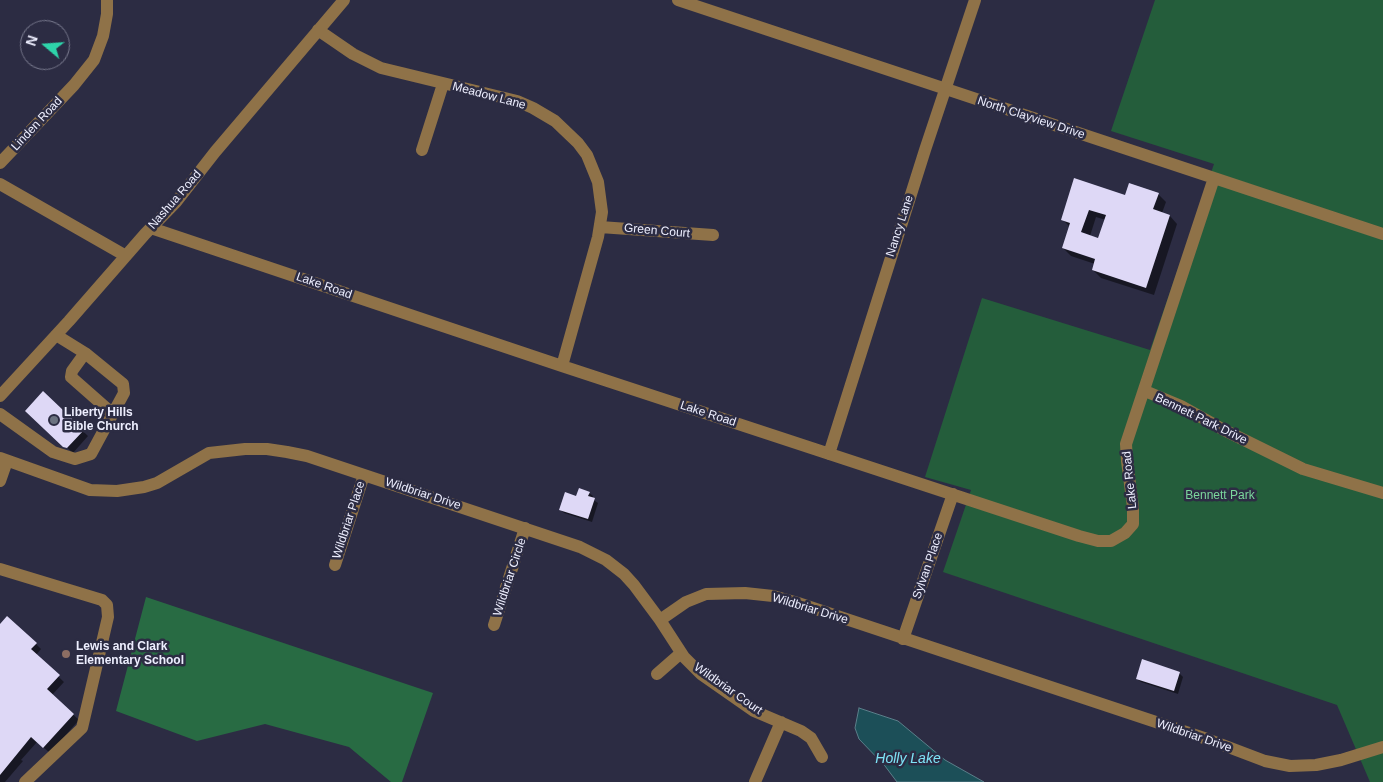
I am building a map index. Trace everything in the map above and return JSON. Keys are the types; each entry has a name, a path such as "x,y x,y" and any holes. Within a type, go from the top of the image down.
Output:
{"street":[{"name":"Linden Road","path":"0,163 74,85 94,60 103,36 108,0"},
{"name":"Nashua Road","path":"0,396 176,202 215,152 344,0"},
{"name":"North Clayview Drive","path":"678,0 1383,234"},
{"name":"Nancy Lane","path":"828,454 975,0"},
{"name":"Meadow Lane","path":"318,30 353,54 381,68 517,101 541,112 568,132 582,149 593,169 601,197 600,226 562,366"},
{"path":"422,150 443,84"},
{"name":"Bennett Park Drive","path":"1214,178 1145,391 1181,406 1224,430 1303,469 1383,493"},
{"path":"0,184 126,256"},
{"name":"Green Court","path":"600,226 713,235"},
{"name":"Lake Road","path":"151,228 828,454 1098,541 1111,541 1133,524 1134,507 1126,444 1145,391"},
{"path":"0,414 52,452 75,459 91,454 124,393 123,384 85,353 56,335"},
{"path":"85,353 72,371 71,377 113,414"},
{"name":"Wildbriar Drive","path":"0,481 4,459 90,490 104,491 144,487 170,477 209,453 244,449 267,449 288,452 307,456 580,547 606,560 624,574 660,620 686,602 706,594 745,593 787,600 1207,739 1265,761 1290,766 1316,765 1341,760 1383,747"},
{"name":"Wildbriar Place","path":"334,565 364,475"},
{"name":"Sylvan Place","path":"903,639 952,494"},
{"name":"Wildbriar Circle","path":"494,625 525,528"},
{"path":"0,569 102,600 107,605 108,617 82,728 25,782"},
{"name":"Wildbriar Court","path":"660,620 681,653 701,674 754,711 801,731 811,738 822,757"},
{"path":"657,674 681,653"},
{"path":"755,782 780,722"}],"green space":[{"name":"Bennett Park","path":"1155,0 1383,0 1383,782 1370,782 1337,705 943,572 971,490 925,477 982,298 1150,350 1214,164 1111,131"},
{"path":"146,597 433,693 402,782 391,782 349,747 265,724 197,741 116,711"}],"water":[{"name":"Holly Lake","path":"859,708 898,721 945,760 984,782 897,782 885,766 859,739 855,728"}],"building":[{"path":"1074,178 1125,195 1129,183 1159,193 1153,209 1170,215 1146,288 1092,270 1095,259 1062,248 1070,223 1061,220","holes":["1089,210 1106,215 1098,238 1081,232"]},
{"name":"Liberty Hills Bible Church","path":"43,391 84,430 67,448 63,447 25,411"},
{"path":"579,488 590,492 588,496 595,498 588,519 559,510 565,492 576,496"},
{"name":"Lewis and Clark Elementary School","path":"7,616 37,643 31,649 60,675 47,689 74,714 43,748 31,737 0,775 0,624"},
{"path":"1142,659 1180,672 1174,691 1136,679"}],"place":[{"name":"Liberty Hills Bible Church","path":"54,420"},
{"name":"Lewis and Clark Elementary School","path":"66,654"}]}
